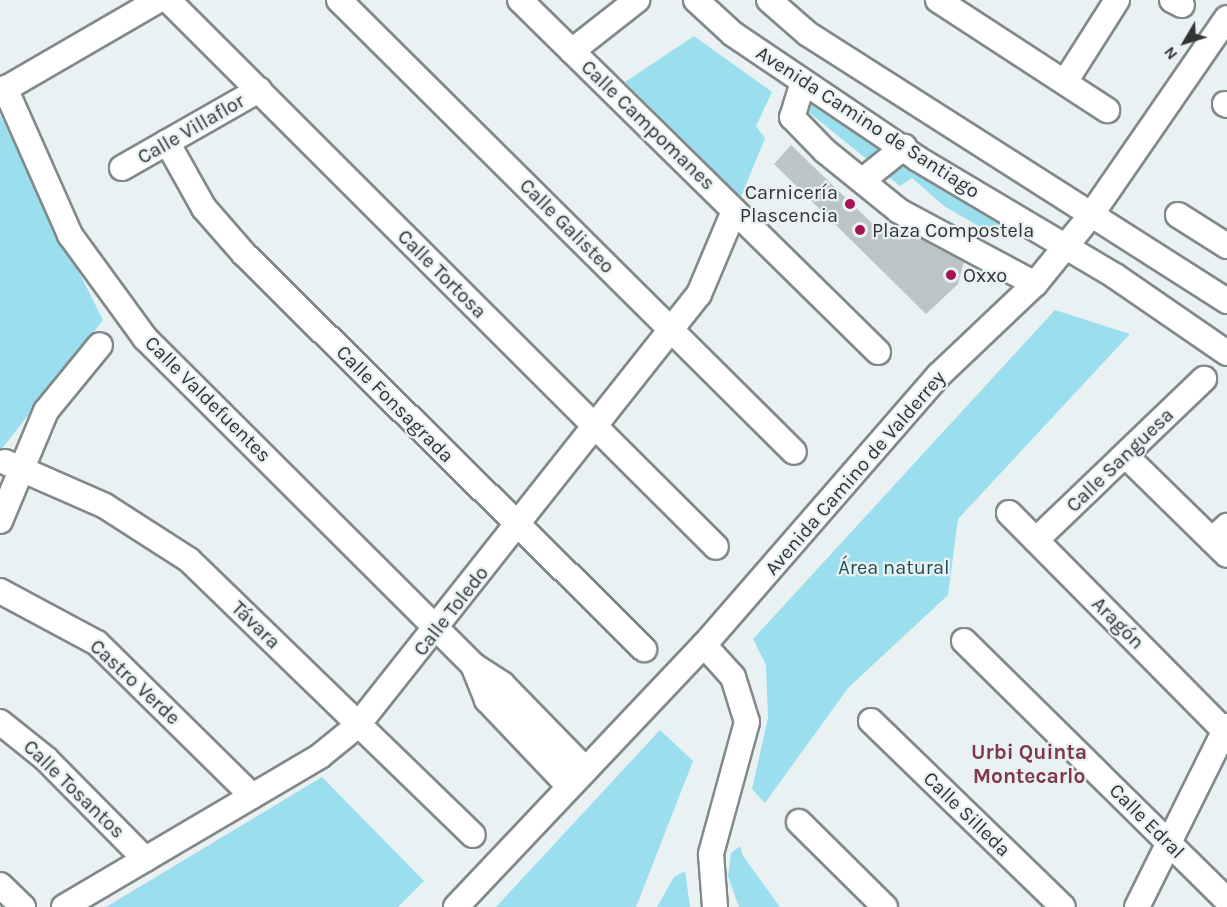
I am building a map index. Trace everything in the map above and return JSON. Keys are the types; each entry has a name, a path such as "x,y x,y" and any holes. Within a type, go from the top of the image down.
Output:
{"street":[{"path":"2,90 159,0"},
{"name":"Calle Tortosa","path":"168,0 717,547"},
{"name":"Calle Galisteo","path":"339,0 794,452"},
{"name":"Calle Campomanes","path":"520,0 878,352"},
{"path":"572,51 637,0"},
{"name":"Avenida Camino de Santiago","path":"696,0 733,34 803,82 1066,247 1227,353"},
{"path":"768,0 808,34 1227,301"},
{"path":"938,0 1107,110"},
{"path":"1065,82 1117,0"},
{"name":"Avenida Camino de Valderrey","path":"456,907 704,645 939,375 1035,284 1091,214 1227,18"},
{"path":"803,82 791,106 797,126 899,211 1035,284"},
{"name":"Calle Valdefuentes","path":"2,90 69,235 111,297 159,352 439,626 473,665 487,700 577,777"},
{"name":"Calle Villaflor","path":"122,168 259,90"},
{"name":"Calle Fonsagrada","path":"167,142 204,208 245,255 644,649"},
{"path":"863,180 904,147"},
{"name":"Calle Toledo","path":"64,907 321,756 359,724 439,626 671,330 710,275 734,211"},
{"path":"1178,214 1227,246"},
{"path":"0,521 12,465 64,383 100,345"},
{"name":"Calle Sanguesa","path":"1036,540 1204,379"},
{"path":"1126,456 1222,540"},
{"name":"Távara","path":"12,465 105,506 189,560 474,835"},
{"name":"Aragón","path":"1009,513 1226,730"},
{"name":"Castro Verde","path":"0,591 97,643 252,796"},
{"name":"Calle Edral","path":"964,640 1227,900"},
{"path":"704,645 733,677 747,722 711,854 716,903"},
{"name":"Calle Silleda","path":"871,721 1063,907"},
{"name":"Calle Tosantos","path":"0,722 46,759 145,859"},
{"path":"1137,907 1172,845 1226,730"},
{"path":"799,822 885,907"},
{"path":"0,885 23,907"}],"green space":[{"path":"694,36 772,92 756,126 765,138 741,197 625,82"},
{"path":"815,98 955,196 989,210 1001,221 999,231 989,232 944,206 912,178 900,186 806,110"},
{"path":"0,115 103,320 0,451"},
{"name":"Área natural","path":"1055,310 1130,334 958,519 948,595 848,688 765,803 752,789 768,718 766,665 753,639"},
{"path":"660,730 693,761 636,907 496,907"},
{"path":"322,777 424,881 398,907 106,907"},
{"path":"740,846 743,856 780,907 739,907 728,876 731,853"},
{"path":"685,871 690,907 657,907 674,877"}],"building":[{"name":"Plaza Compostela","path":"791,145 875,226 898,227 964,262 958,284 926,314 774,164"}],"place":[{"name":"Carnicería Plascencia","path":"850,204"},
{"name":"Plaza Compostela","path":"860,230"},
{"name":"Oxxo","path":"951,275"}],"district":[{"name":"Urbi Quinta Montecarlo","path":"1029,764"}]}
